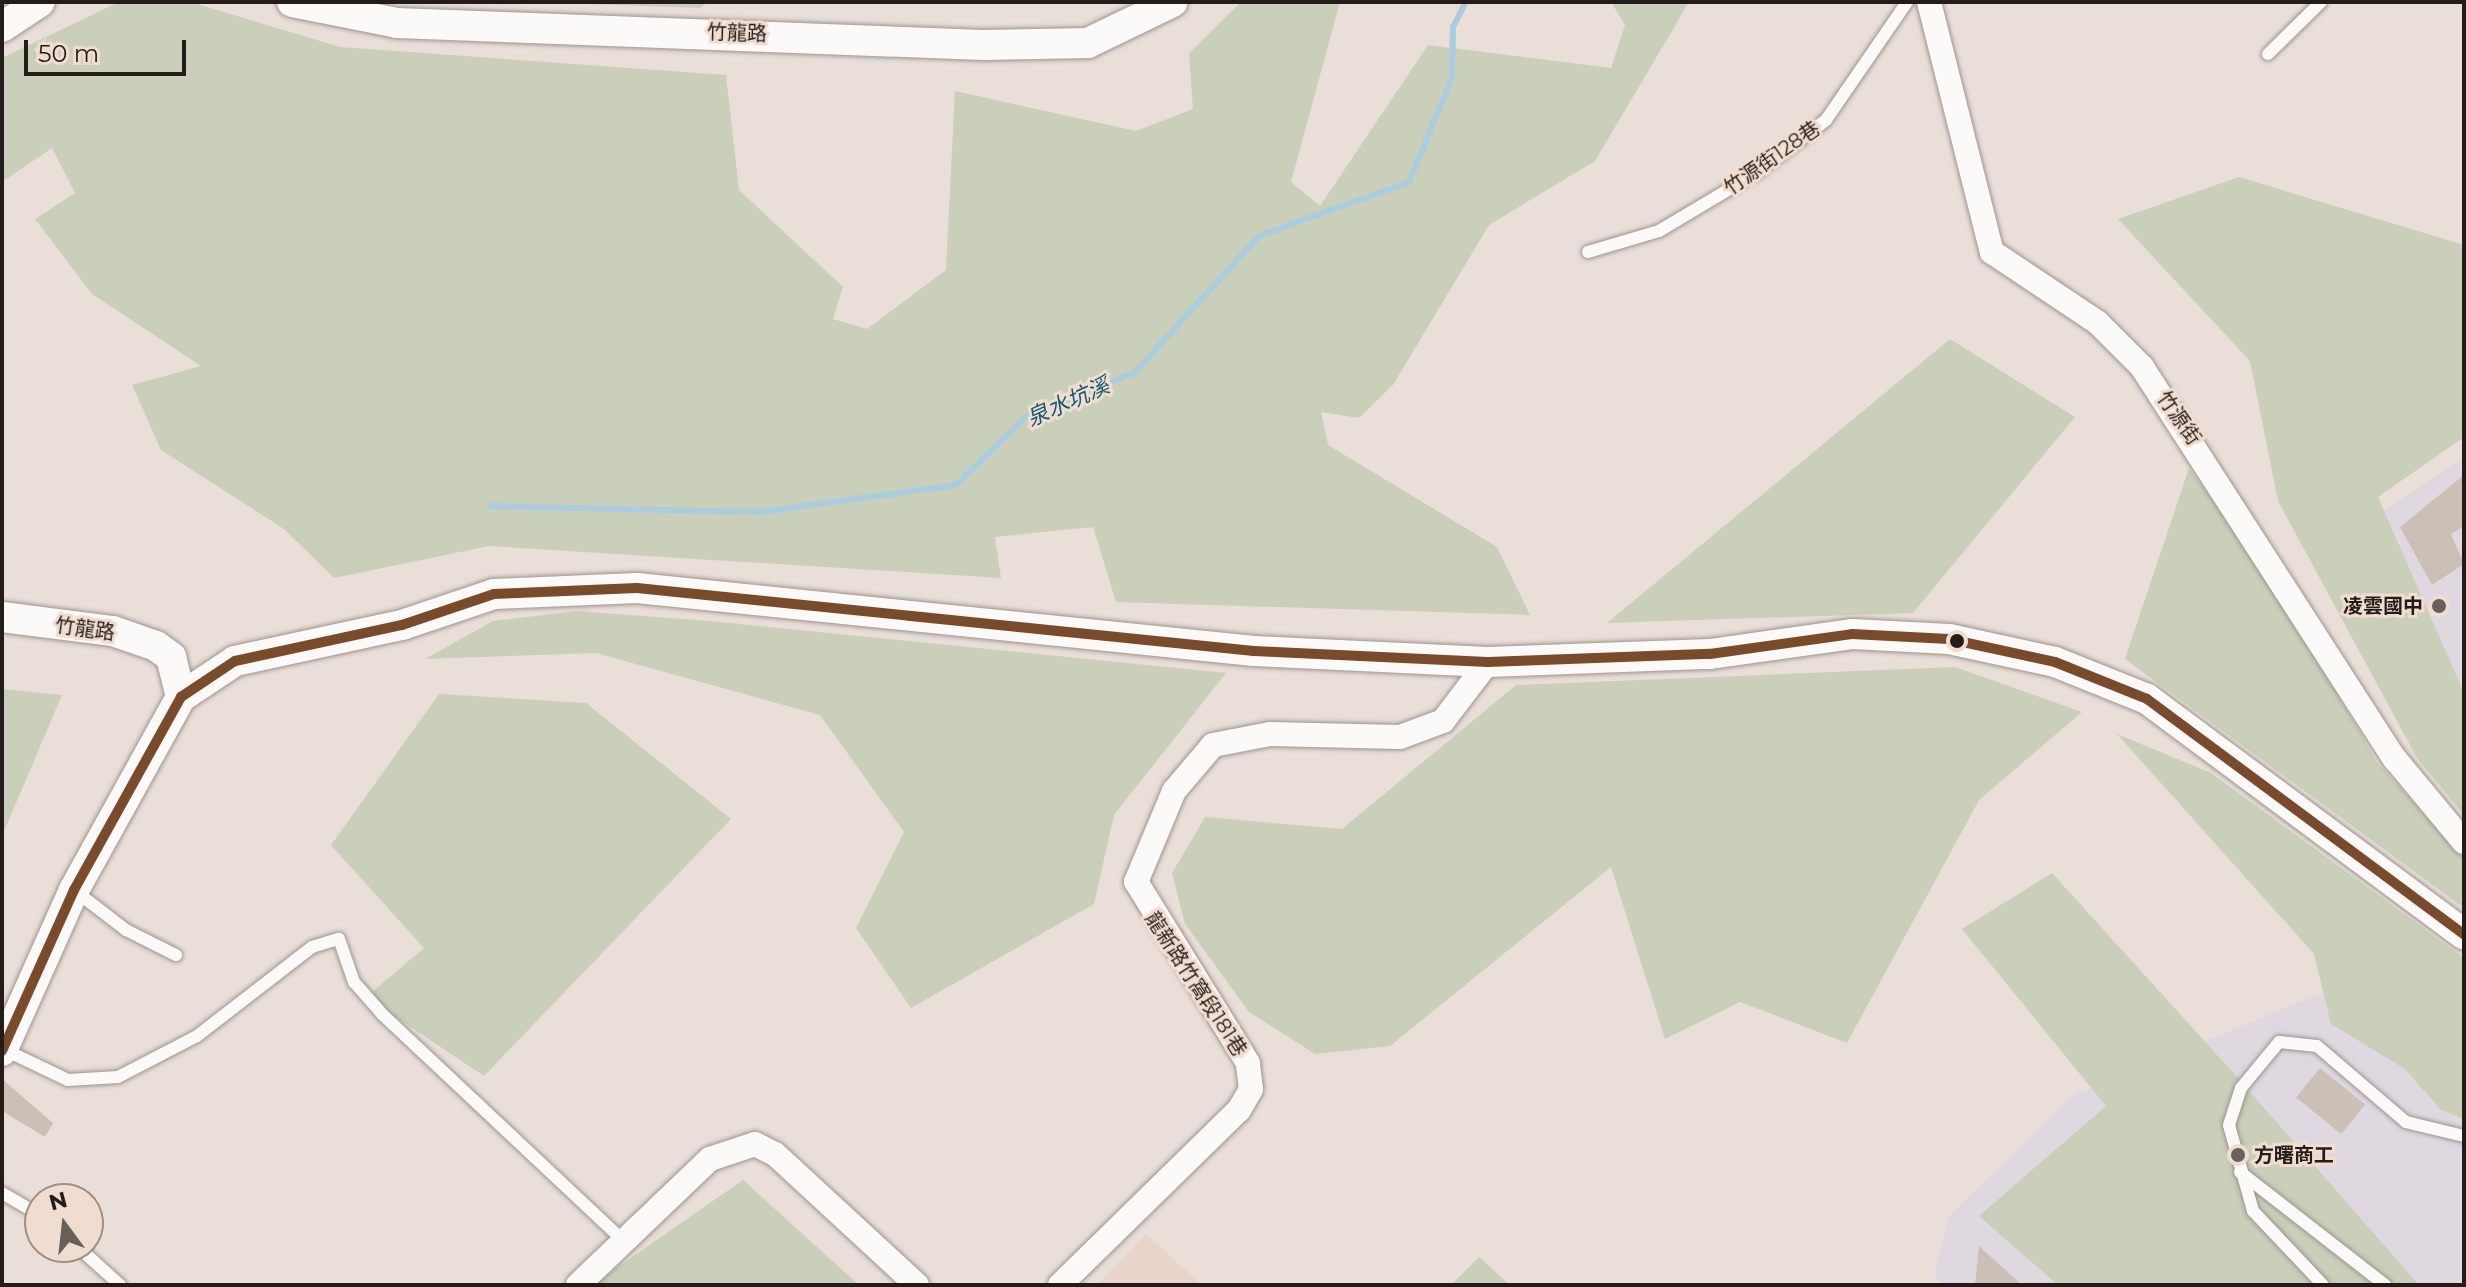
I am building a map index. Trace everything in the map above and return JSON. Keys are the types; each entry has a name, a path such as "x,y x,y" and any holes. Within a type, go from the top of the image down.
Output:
{"street":[{"path":"2,27 40,2"},
{"name":"竹龍路","path":"292,2 397,23 984,45 1088,43 1173,2"},
{"name":"竹源街","path":"1929,2 1992,252 2097,322 2142,367 2395,759 2464,842"},
{"path":"3,1050 74,890 181,697 235,661 402,625 494,594 637,588 1254,651 1488,662 1710,654 1852,634 1949,639 2055,662 2147,699 2464,934"},
{"name":"竹龍路","path":"2,617 113,631 156,646 171,657 181,697"},
{"name":"龍新路竹窩段181巷","path":"1060,1285 1239,1110 1251,1089 1248,1063 1136,882 1174,791 1213,745 1270,734 1400,737 1443,721 1488,662"},
{"path":"578,1285 710,1159 755,1144 775,1154 917,1285"}],"lane":[{"name":"竹源街128巷","path":"1588,252 1659,231 1758,172 1826,120 1907,2"},
{"path":"2268,54 2321,2"},
{"path":"74,890 126,930 176,955"},
{"path":"3,1050 68,1080 118,1077 197,1036 312,947 339,939 354,982 383,1015 625,1242"},
{"path":"2323,1285 2253,1211 2238,1170 2229,1125 2241,1088 2279,1042 2317,1046 2406,1122 2464,1136"},
{"path":"2238,1170 2385,1285"},
{"path":"2,1193 24,1206"},
{"path":"96,1263 120,1285"}],"shaded area":[{"name":"凌雲國中","path":"2464,458 2464,690 2365,523"},
{"name":"方曙商工","path":"2324,992 2464,1048 2464,1285 1943,1285 1934,1274 1950,1215 2074,1095"},
{"path":"1146,1234 1202,1285 1098,1285"}],"green space":[{"path":"119,2 190,2 340,47 726,75 739,190 843,287 833,319 867,329 946,270 955,91 1136,131 1193,109 1189,53 1241,2 1340,2 1291,182 1320,206 1428,45 1611,68 1625,25 1611,2 1689,2 1595,161 1489,225 1393,385 1359,418 1321,412 1328,445 1497,547 1530,615 1116,602 1093,527 995,537 1001,578 489,546 334,578 284,529 161,450 132,385 201,366 92,294 35,219 75,193 52,148 2,182 2,58"},
{"path":"533,2 707,2 701,8"},
{"path":"2239,177 2464,245 2464,437 2378,497 2464,693 2464,815 2417,758 2278,501 2250,361 2118,219"},
{"path":"1950,339 2075,417 1913,613 1607,623"},
{"path":"2189,468 2265,571 2377,762 2464,858 2464,908 2125,659"},
{"path":"576,611 710,621 1226,673 1114,815 1094,904 911,1008 856,928 904,832 820,715 596,653 425,659 493,621"},
{"path":"1955,667 2082,712 1979,800 1847,1043 1740,1002 1665,1039 1611,867 1390,1046 1315,1054 1249,1012 1185,924 1172,873 1205,817 1342,829 1516,685"},
{"path":"2,689 62,695 2,836"},
{"path":"439,694 586,703 731,819 484,1076 366,997 424,948 331,845"},
{"path":"2117,734 2211,773 2464,958 2464,1119 2441,1110 2405,1069 2331,1024 2314,954"},
{"path":"2052,873 2229,1068 2419,1285 2058,1285 1979,1216 2106,1106 1962,929"},
{"path":"743,1180 859,1285 592,1285"},
{"path":"1479,1257 1510,1285 1451,1285"}],"building":[{"path":"2464,475 2464,526 2451,534 2464,564 2432,585 2400,527"},
{"path":"2320,1068 2365,1105 2341,1134 2296,1098"},
{"path":"2,1079 53,1123 45,1137 2,1111"},
{"path":"1979,1246 2022,1285 1975,1285"}],"waterway":[{"name":"泉水坑溪","path":"491,506 761,512 956,485 1025,417 1134,373 1259,236 1409,182 1452,78 1453,27 1466,2"}],"transit line":[{"path":"2,1051 74,890 181,697 235,661 402,625 494,594 637,588 1254,651 1488,662 1710,654 1852,634 1949,639 2055,662 2147,699 2464,934"}],"place":[{"name":"凌雲國中","path":"2439,606"},
{"name":"方曙商工","path":"2238,1155"}]}
